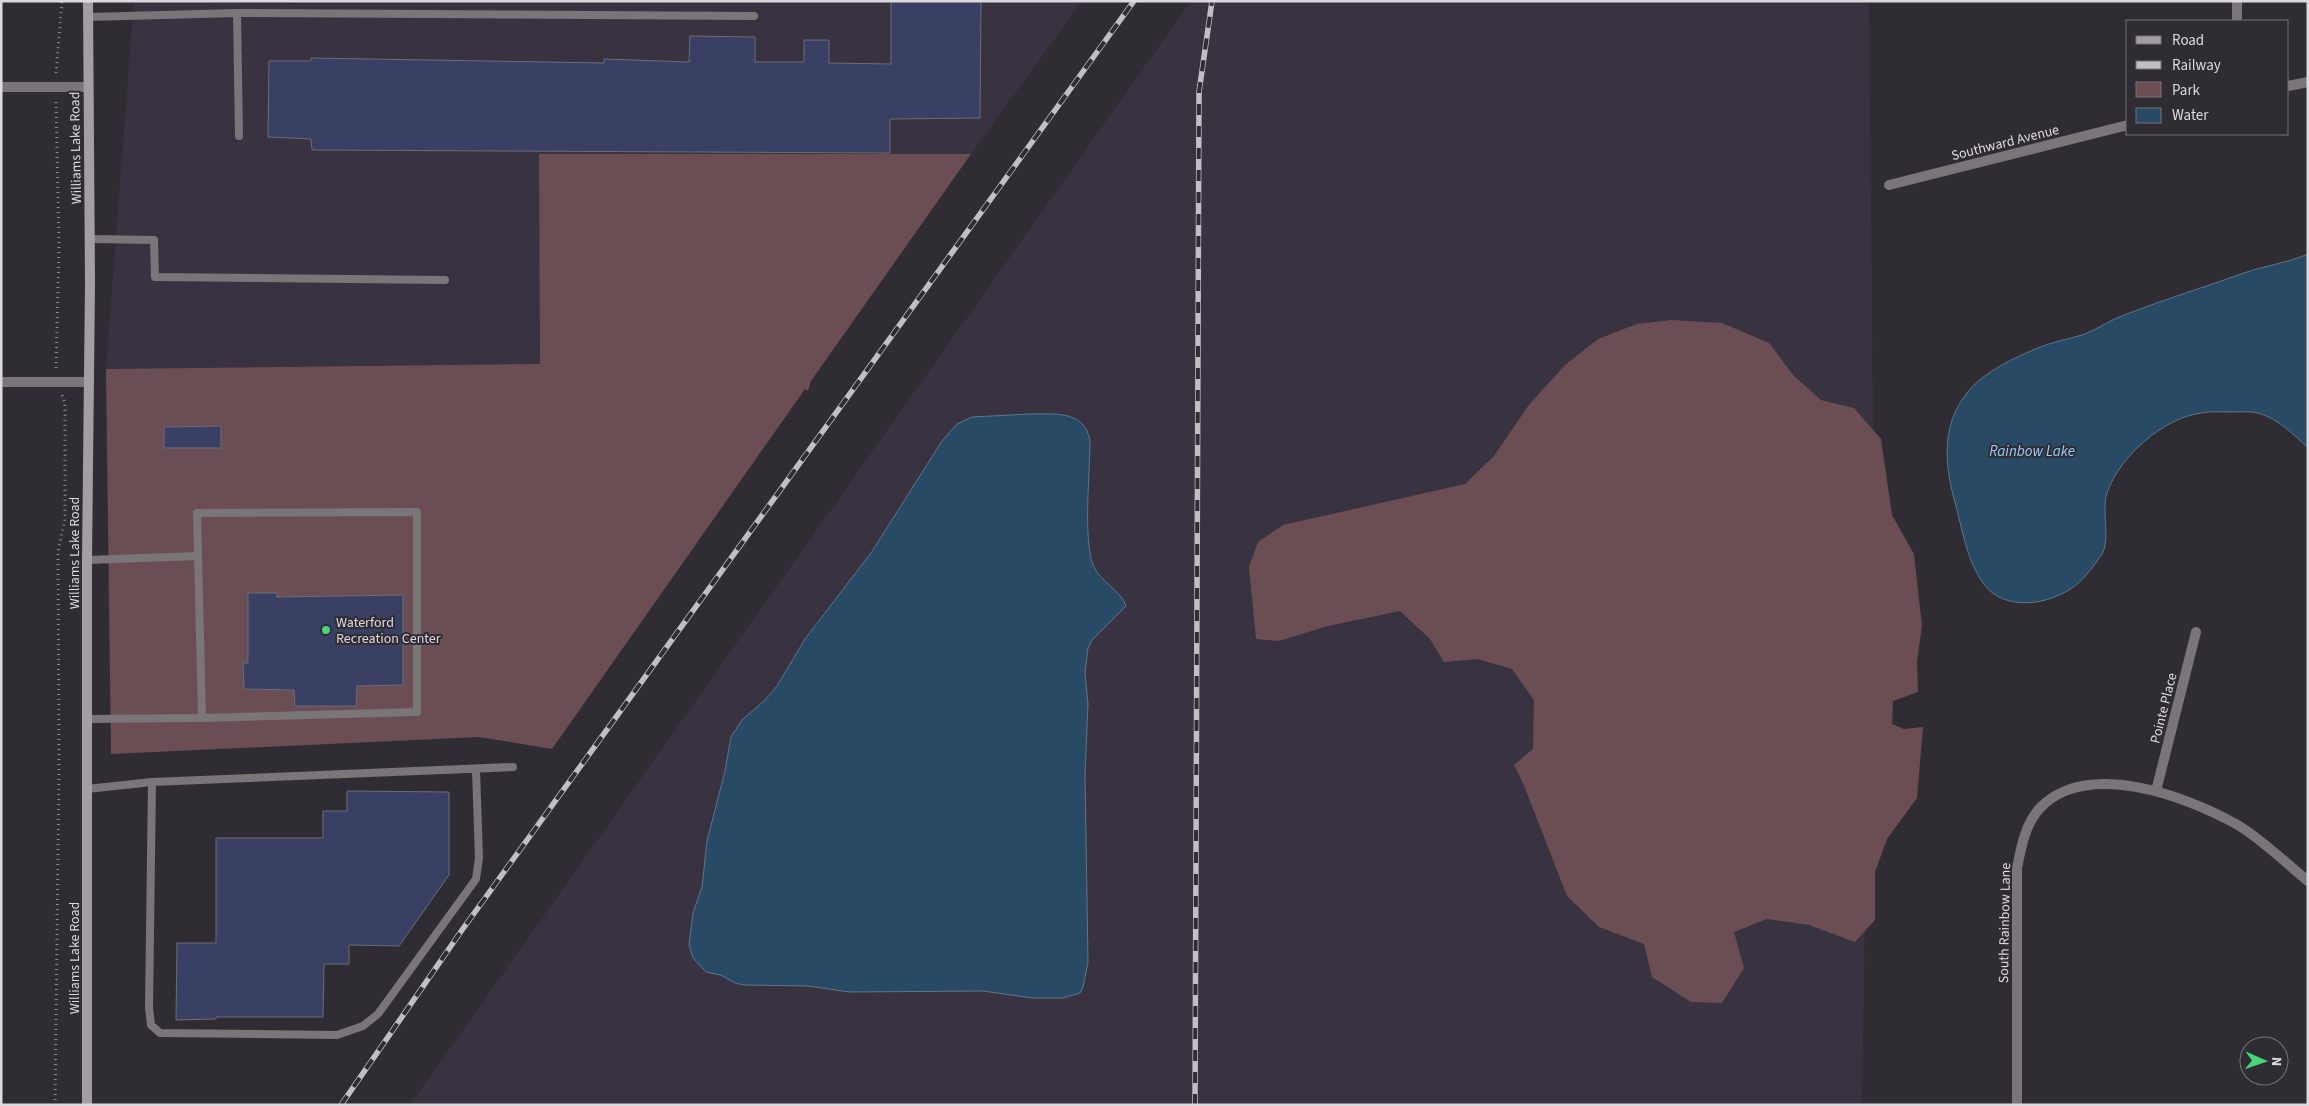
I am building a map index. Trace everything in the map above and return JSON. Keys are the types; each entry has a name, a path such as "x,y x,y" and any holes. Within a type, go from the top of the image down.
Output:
{"main road":[{"name":"Williams Lake Road","path":"88,1 90,239 87,560 88,1105"}],"street":[{"path":"2237,1 2237,20"},
{"path":"2289,86 2308,82"},
{"path":"1,87 88,87"},
{"name":"Southward Avenue","path":"1889,185 2126,126"},
{"path":"1,382 89,382"},
{"name":"Pointe Place","path":"2156,791 2196,632"},
{"name":"South Rainbow Lane","path":"2017,1105 2017,868 2022,844 2029,825 2040,808 2065,792 2091,784 2125,785 2156,791 2237,824 2308,881"}],"lane":[{"path":"237,13 239,136"},
{"path":"88,17 237,13 754,16"},
{"path":"90,239 154,240 154,277 445,280"},
{"path":"88,719 202,718 417,712 418,512 197,513 202,718"},
{"path":"87,560 198,556"},
{"path":"88,789 152,782 513,767"},
{"path":"152,782 148,1008 151,1025 160,1033 337,1035 363,1026 378,1014 476,879 479,858 476,770"}],"path":[{"path":"55,1105 59,769 58,551 65,520 66,413 66,403 56,382 59,246 55,87 56,45 62,1"}],"shaded area":[{"path":"134,1 296,4 297,1 1082,1 971,154 539,155 540,364 106,369"},
{"path":"1191,1 1869,1 1873,418 1862,1105 410,1105"}],"green space":[{"name":"Waterford Recreation Center","path":"539,154 971,154 811,381 808,391 805,389 552,749 479,737 111,754 106,369 540,364"},
{"path":"1672,320 1722,323 1769,343 1794,376 1821,400 1854,408 1881,439 1892,515 1914,554 1922,626 1917,661 1918,692 1893,701 1892,724 1904,729 1923,727 1917,798 1887,839 1875,872 1875,920 1855,942 1809,925 1767,919 1734,932 1744,968 1722,1003 1691,1002 1652,977 1644,944 1599,927 1567,896 1523,783 1514,765 1533,749 1534,700 1512,669 1478,659 1444,662 1430,639 1400,611 1328,626 1279,641 1256,639 1249,567 1258,542 1283,525 1465,484 1494,456 1528,406 1565,365 1598,339 1637,324"}],"water":[{"name":"Rainbow Lake","path":"2308,254 2308,448 2279,423 2255,412 2205,412 2187,416 2158,431 2144,441 2121,466 2113,479 2105,500 2105,548 2080,582 2066,592 2054,597 2028,603 2003,599 1992,593 1983,583 1969,556 1949,477 1947,448 1952,419 1958,406 1974,385 2000,366 2040,347 2085,334 2121,316 2170,298"},
{"path":"1058,414 1067,416 1082,424 1087,431 1090,441 1088,539 1090,553 1096,571 1120,595 1126,606 1092,640 1088,648 1085,673 1088,704 1085,775 1088,962 1080,993 1063,998 1032,998 983,991 849,992 808,986 744,985 735,983 721,975 706,972 693,958 689,945 693,913 702,887 707,841 725,771 731,737 742,720 765,700 777,686 805,639 871,553 942,441 957,424 972,417"}],"building":[{"path":"891,1 981,1 980,118 890,119 890,153 312,150 311,139 268,137 269,61 311,61 311,58 604,63 604,59 689,62 690,36 755,37 755,62 804,62 804,40 829,40 829,63 891,64"},
{"path":"221,426 221,448 164,448 164,427"},
{"name":"Waterford Recreation Center","path":"248,593 277,593 277,597 403,595 403,685 357,686 356,706 295,706 294,690 244,689 243,663 248,663"},
{"path":"347,791 449,792 449,875 399,946 349,945 349,964 324,964 323,1017 216,1017 216,1019 176,1020 177,943 216,943 216,838 323,838 323,811 347,811"}],"railway":[{"path":"341,1105 462,930 1134,1"},
{"path":"1195,1105 1199,92 1212,1"}],"place":[{"name":"Waterford Recreation Center","path":"326,630"}]}
